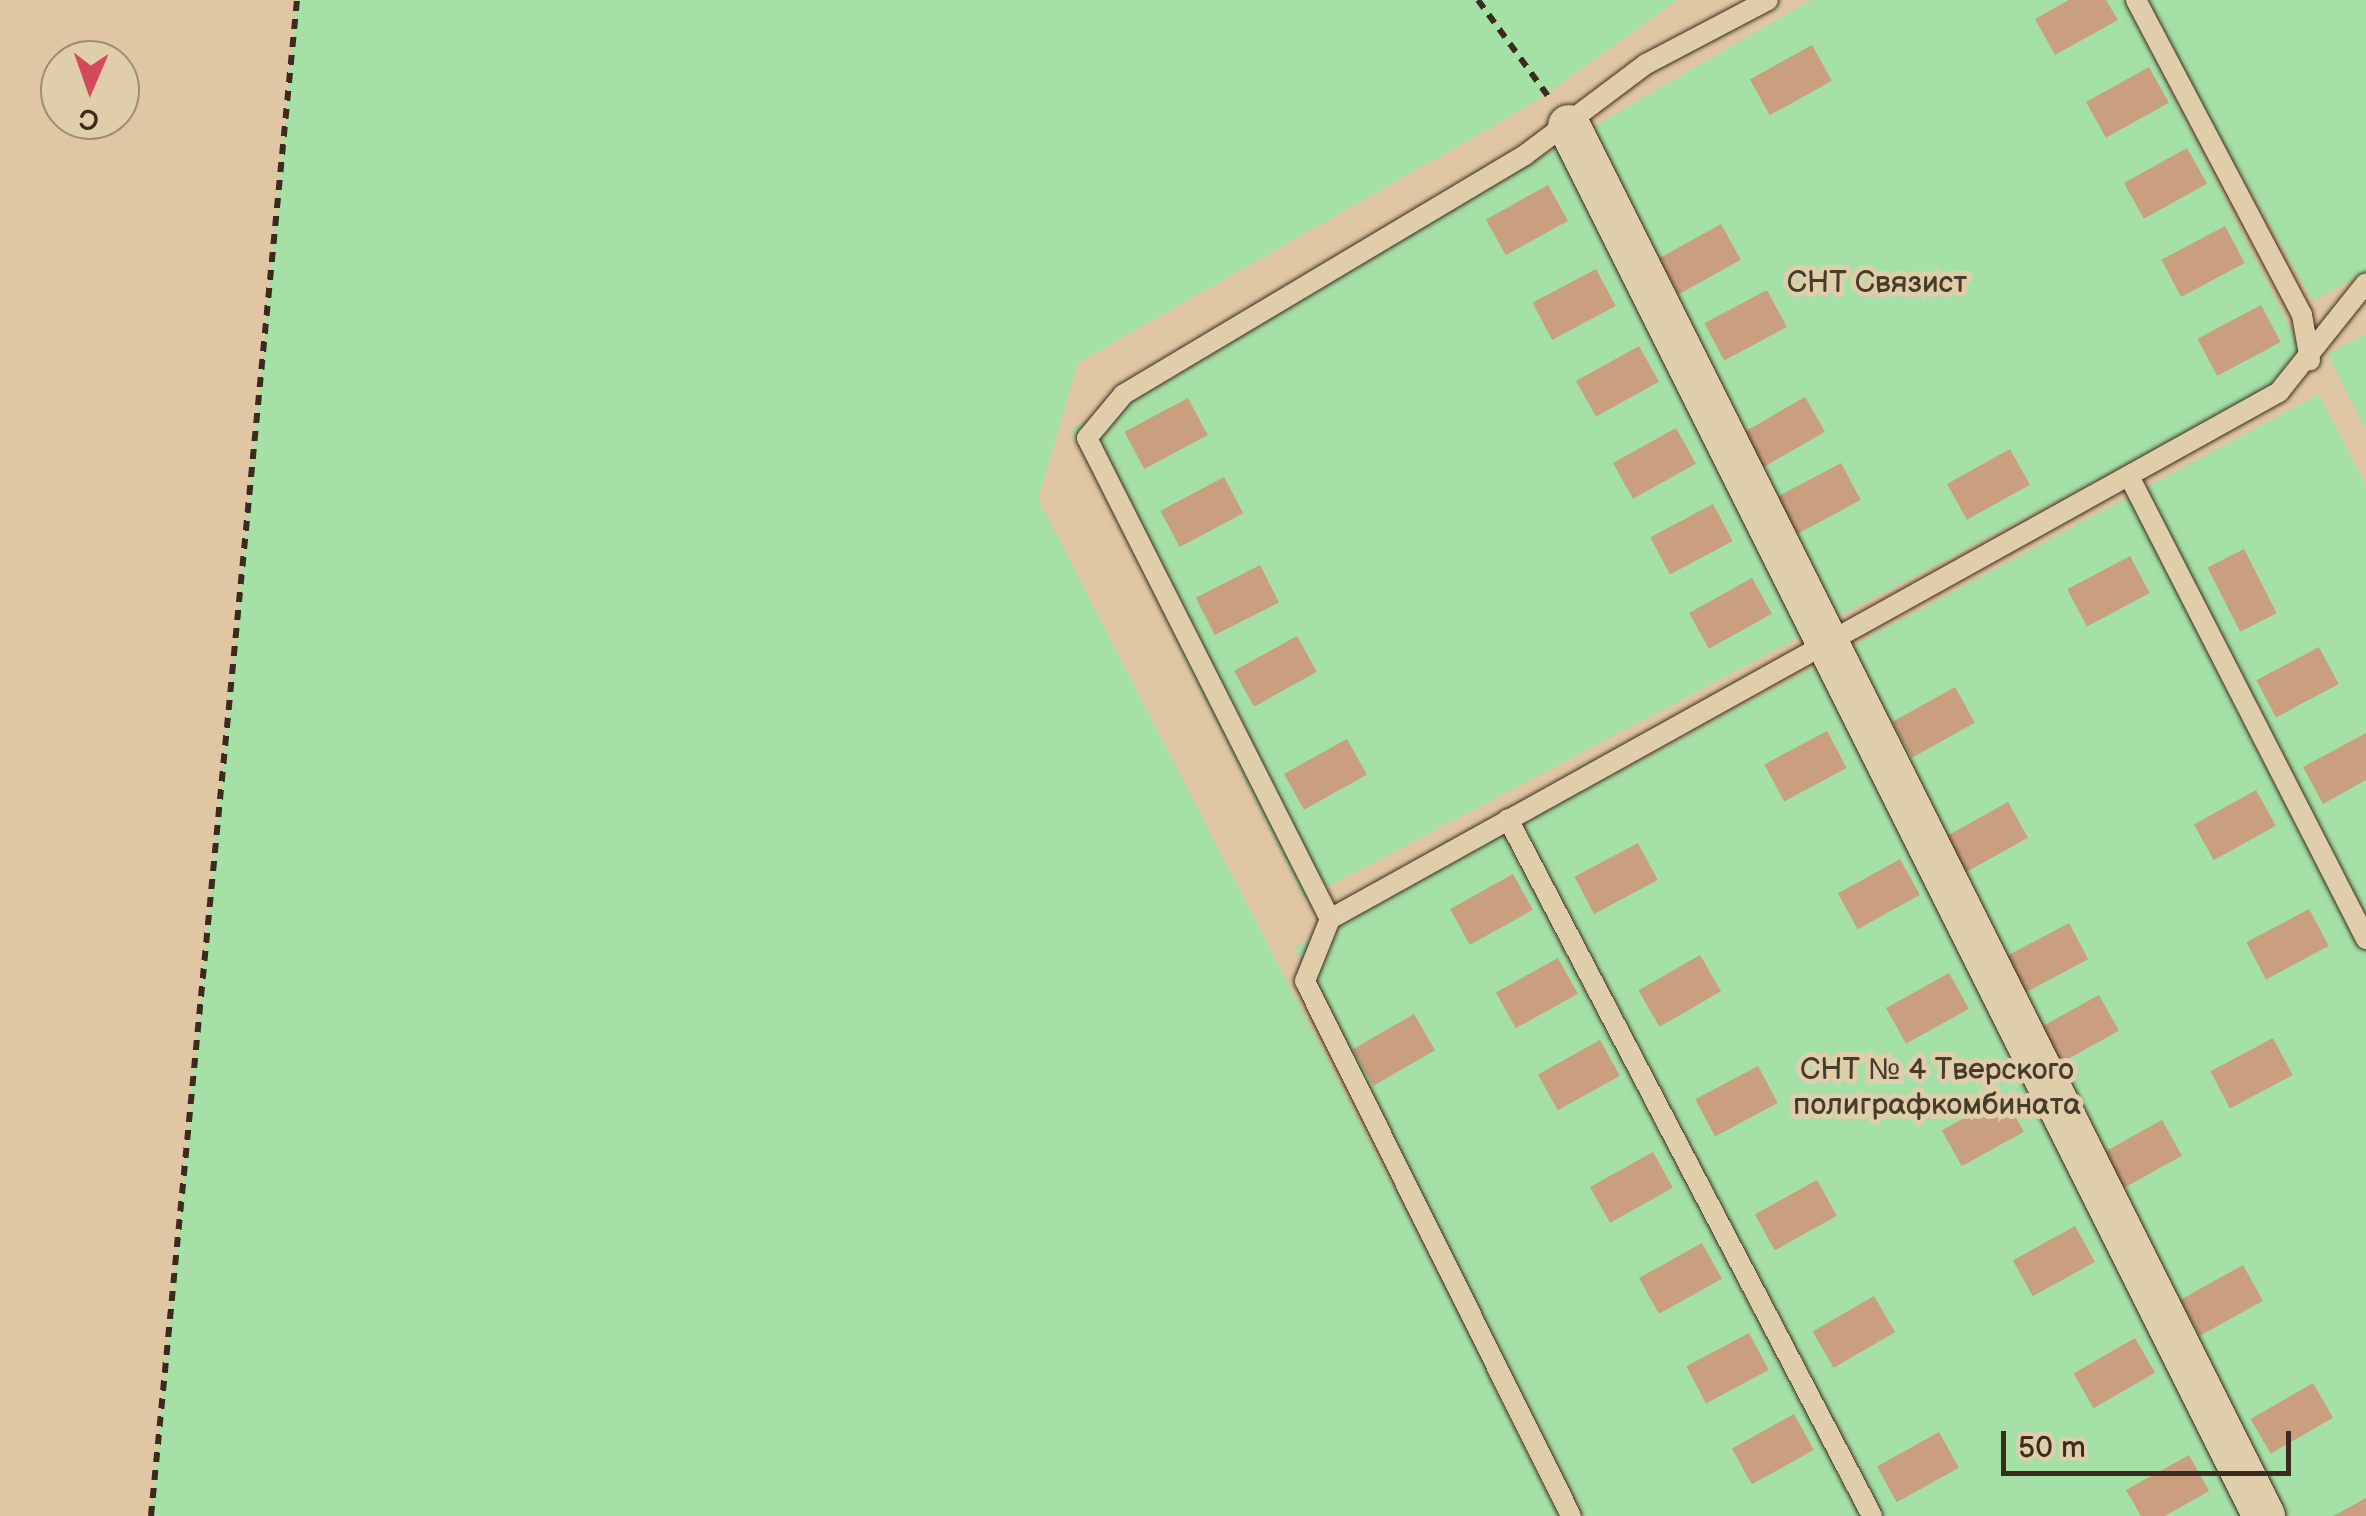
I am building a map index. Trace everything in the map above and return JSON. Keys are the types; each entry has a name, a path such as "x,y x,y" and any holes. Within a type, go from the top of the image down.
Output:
{"street":[{"path":"1570,126 1823,642 2264,1516"}],"lane":[{"path":"1330,919 1087,438 1122,395 1570,126 1646,64 1768,0"},
{"path":"2136,0 2302,315 2310,360"},
{"path":"1571,1516 1305,981 1330,919 2279,392 2310,360 2366,283"},
{"path":"2130,478 2366,938"},
{"path":"1508,818 1872,1516"}],"path":[{"path":"150,1516 297,0"},
{"path":"1478,0 1570,126"}],"green space":[{"path":"297,0 1678,0 1535,102 1078,363 1038,499 1563,1516 151,1516"},
{"name":"СНТ Связист","path":"1811,0 2125,0 2310,367 1305,899 1071,430"},
{"path":"2141,0 2366,0 2366,272 2313,301"},
{"path":"2366,334 2366,430 2327,354"},
{"name":"СНТ № 4 Тверского полиграфкомбината","path":"2319,394 2366,486 2366,1516 1584,1516 1295,947"}],"building":[{"path":"2069,0 2106,0 2118,20 2055,55 2035,19"},
{"path":"1812,45 1832,81 1770,115 1750,79"},
{"path":"2149,67 2169,103 2106,138 2086,102"},
{"path":"2187,148 2207,184 2144,219 2124,183"},
{"path":"1548,185 1568,221 1506,255 1486,219"},
{"path":"1721,224 1741,260 1679,294 1659,258"},
{"path":"2225,226 2245,263 2181,297 2161,260"},
{"path":"1596,269 1616,306 1552,340 1532,303"},
{"path":"1767,290 1787,327 1724,360 1704,323"},
{"path":"2261,305 2281,342 2217,376 2197,339"},
{"path":"1639,346 1659,382 1596,417 1576,381"},
{"path":"1805,397 1825,432 1763,468 1743,433"},
{"path":"1188,398 1208,435 1144,469 1124,432"},
{"path":"1676,428 1696,464 1633,499 1613,463"},
{"path":"2010,449 2030,485 1967,520 1947,484"},
{"path":"1841,463 1861,500 1797,534 1777,497"},
{"path":"1224,477 1243,513 1180,547 1160,511"},
{"path":"1713,504 1733,541 1670,574 1650,537"},
{"path":"2244,549 2277,613 2240,632 2207,568"},
{"path":"2130,556 2150,593 2087,626 2067,589"},
{"path":"1260,565 1279,602 1215,635 1196,598"},
{"path":"1752,578 1772,614 1709,649 1689,613"},
{"path":"1297,636 1317,672 1254,707 1234,671"},
{"path":"2319,647 2339,684 2276,717 2256,680"},
{"path":"1955,687 1975,723 1912,758 1892,722"},
{"path":"1827,731 1847,768 1784,801 1764,764"},
{"path":"2366,733 2366,780 2323,804 2303,767"},
{"path":"1347,739 1367,775 1304,810 1284,774"},
{"path":"2256,790 2276,826 2214,860 2194,824"},
{"path":"2008,802 2028,838 1966,872 1946,836"},
{"path":"1638,843 1658,880 1594,914 1574,877"},
{"path":"1900,859 1920,895 1858,929 1838,893"},
{"path":"1513,874 1533,910 1470,945 1450,909"},
{"path":"2309,909 2329,946 2266,979 2246,942"},
{"path":"2069,923 2088,959 2025,993 2005,957"},
{"path":"1700,955 1721,991 1660,1027 1639,991"},
{"path":"1558,958 1578,994 1516,1028 1496,992"},
{"path":"1949,973 1969,1009 1906,1044 1886,1008"},
{"path":"2099,995 2119,1031 2057,1065 2037,1029"},
{"path":"1414,1014 1435,1050 1374,1086 1353,1050"},
{"path":"2273,1038 2293,1075 2230,1108 2210,1071"},
{"path":"1600,1040 1620,1076 1558,1110 1538,1074"},
{"path":"1758,1066 1778,1103 1715,1136 1695,1099"},
{"path":"2004,1096 2024,1132 1962,1166 1942,1130"},
{"path":"2162,1120 2182,1156 2119,1191 2099,1155"},
{"path":"1653,1152 1673,1188 1610,1223 1590,1187"},
{"path":"1817,1180 1837,1216 1775,1250 1755,1214"},
{"path":"2075,1226 2095,1262 2033,1296 2013,1260"},
{"path":"1702,1243 1722,1279 1659,1314 1639,1278"},
{"path":"2243,1265 2263,1301 2200,1336 2180,1300"},
{"path":"1874,1296 1895,1332 1834,1368 1813,1332"},
{"path":"1749,1333 1769,1370 1706,1403 1686,1366"},
{"path":"2135,1338 2155,1373 2094,1408 2074,1374"},
{"path":"2313,1383 2333,1418 2271,1454 2251,1419"},
{"path":"1794,1414 1814,1450 1752,1484 1732,1448"},
{"path":"1939,1432 1959,1468 1897,1502 1877,1466"},
{"path":"2189,1455 2209,1491 2165,1516 2141,1516 2126,1490"},
{"path":"2366,1498 2366,1516 2333,1516"}]}
